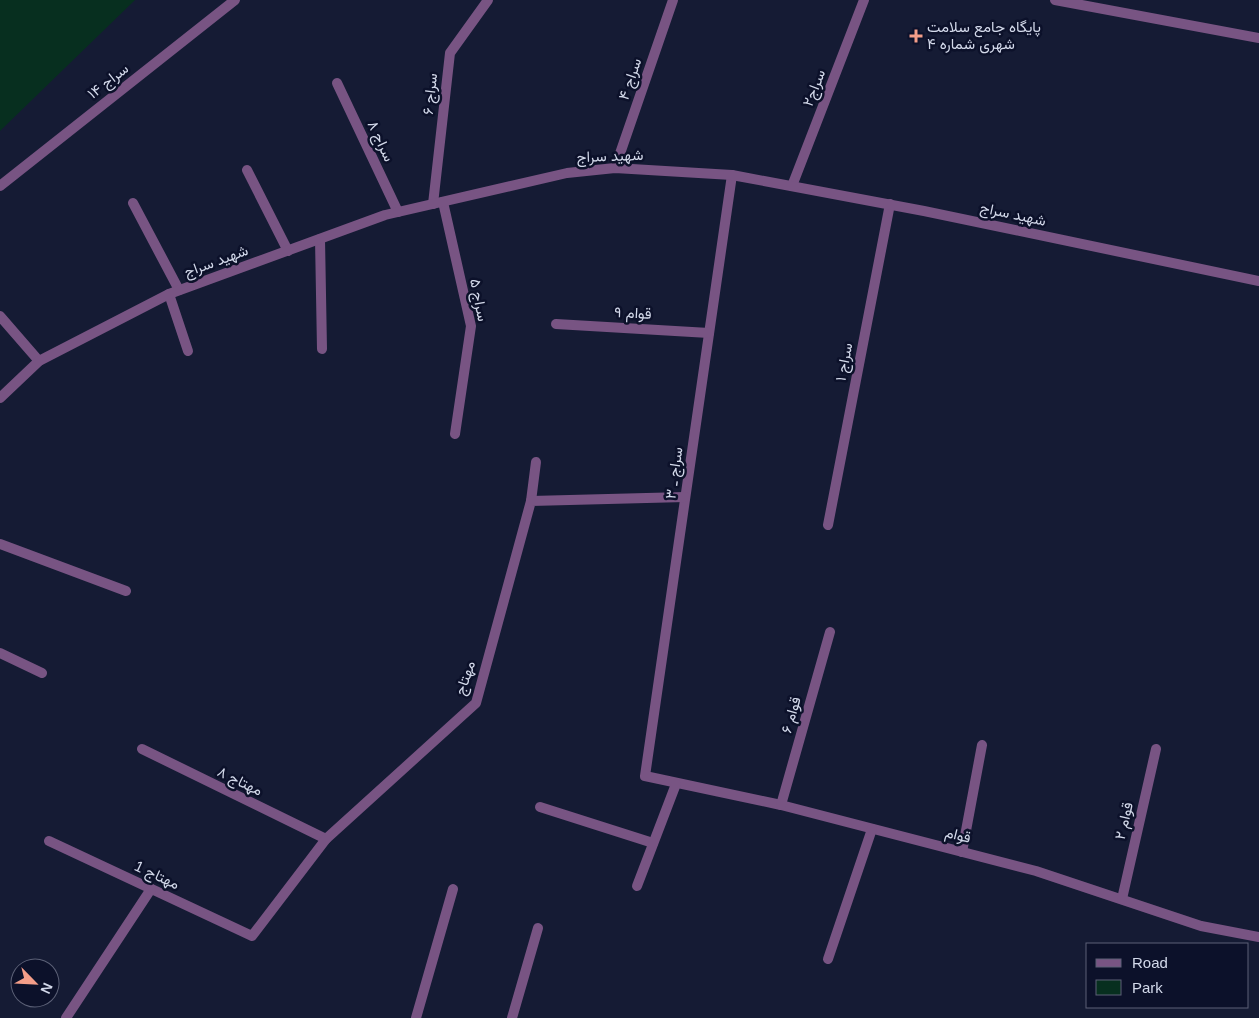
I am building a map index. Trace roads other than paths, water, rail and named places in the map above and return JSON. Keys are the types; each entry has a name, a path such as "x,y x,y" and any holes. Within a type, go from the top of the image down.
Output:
{"street":[{"name":"سراج ۱۴","path":"0,186 235,0"},
{"name":"سراج ۶","path":"438,203 450,53 488,0"},
{"name":"سراج ۴","path":"615,168 673,0"},
{"name":"سراج۲","path":"792,186 864,0"},
{"path":"1055,0 1259,38"},
{"name":"سراج ۸","path":"337,83 398,212"},
{"name":"شهید سراج","path":"0,398 39,361 174,292 398,212 566,173 615,168 732,175 890,204 1259,281"},
{"path":"246,170 288,251"},
{"name":"سراج ـ ۳","path":"645,776 732,175"},
{"name":"سراج ۵","path":"438,203 471,326 455,434"},
{"path":"133,204 174,292 188,351"},
{"name":"سراج ۱","path":"828,525 890,204"},
{"path":"320,239 322,349"},
{"path":"0,316 39,361"},
{"name":"قوام ۹","path":"556,324 709,333"},
{"name":"مهتاج","path":"252,936 326,839 476,703 531,501 536,462"},
{"path":"531,501 685,497"},
{"path":"0,544 126,591"},
{"name":"قوام ۶","path":"781,805 830,632"},
{"path":"0,653 42,673"},
{"path":"962,852 982,745"},
{"name":"قوام ۲","path":"1122,899 1156,749"},
{"name":"مهتاج ۸","path":"142,750 326,839"},
{"name":"قوام","path":"645,776 781,805 1036,871 1201,926 1259,937"},
{"path":"637,886 676,784"},
{"path":"540,807 654,843"},
{"path":"828,959 872,829"},
{"name":"مهتاج 1","path":"49,841 252,936"},
{"path":"66,1018 151,889"},
{"path":"416,1018 453,889"},
{"path":"512,1018 538,928"}],"place":[{"name":"پایگاه جامع سلامت شهری شماره ۴","path":"916,36"}]}
